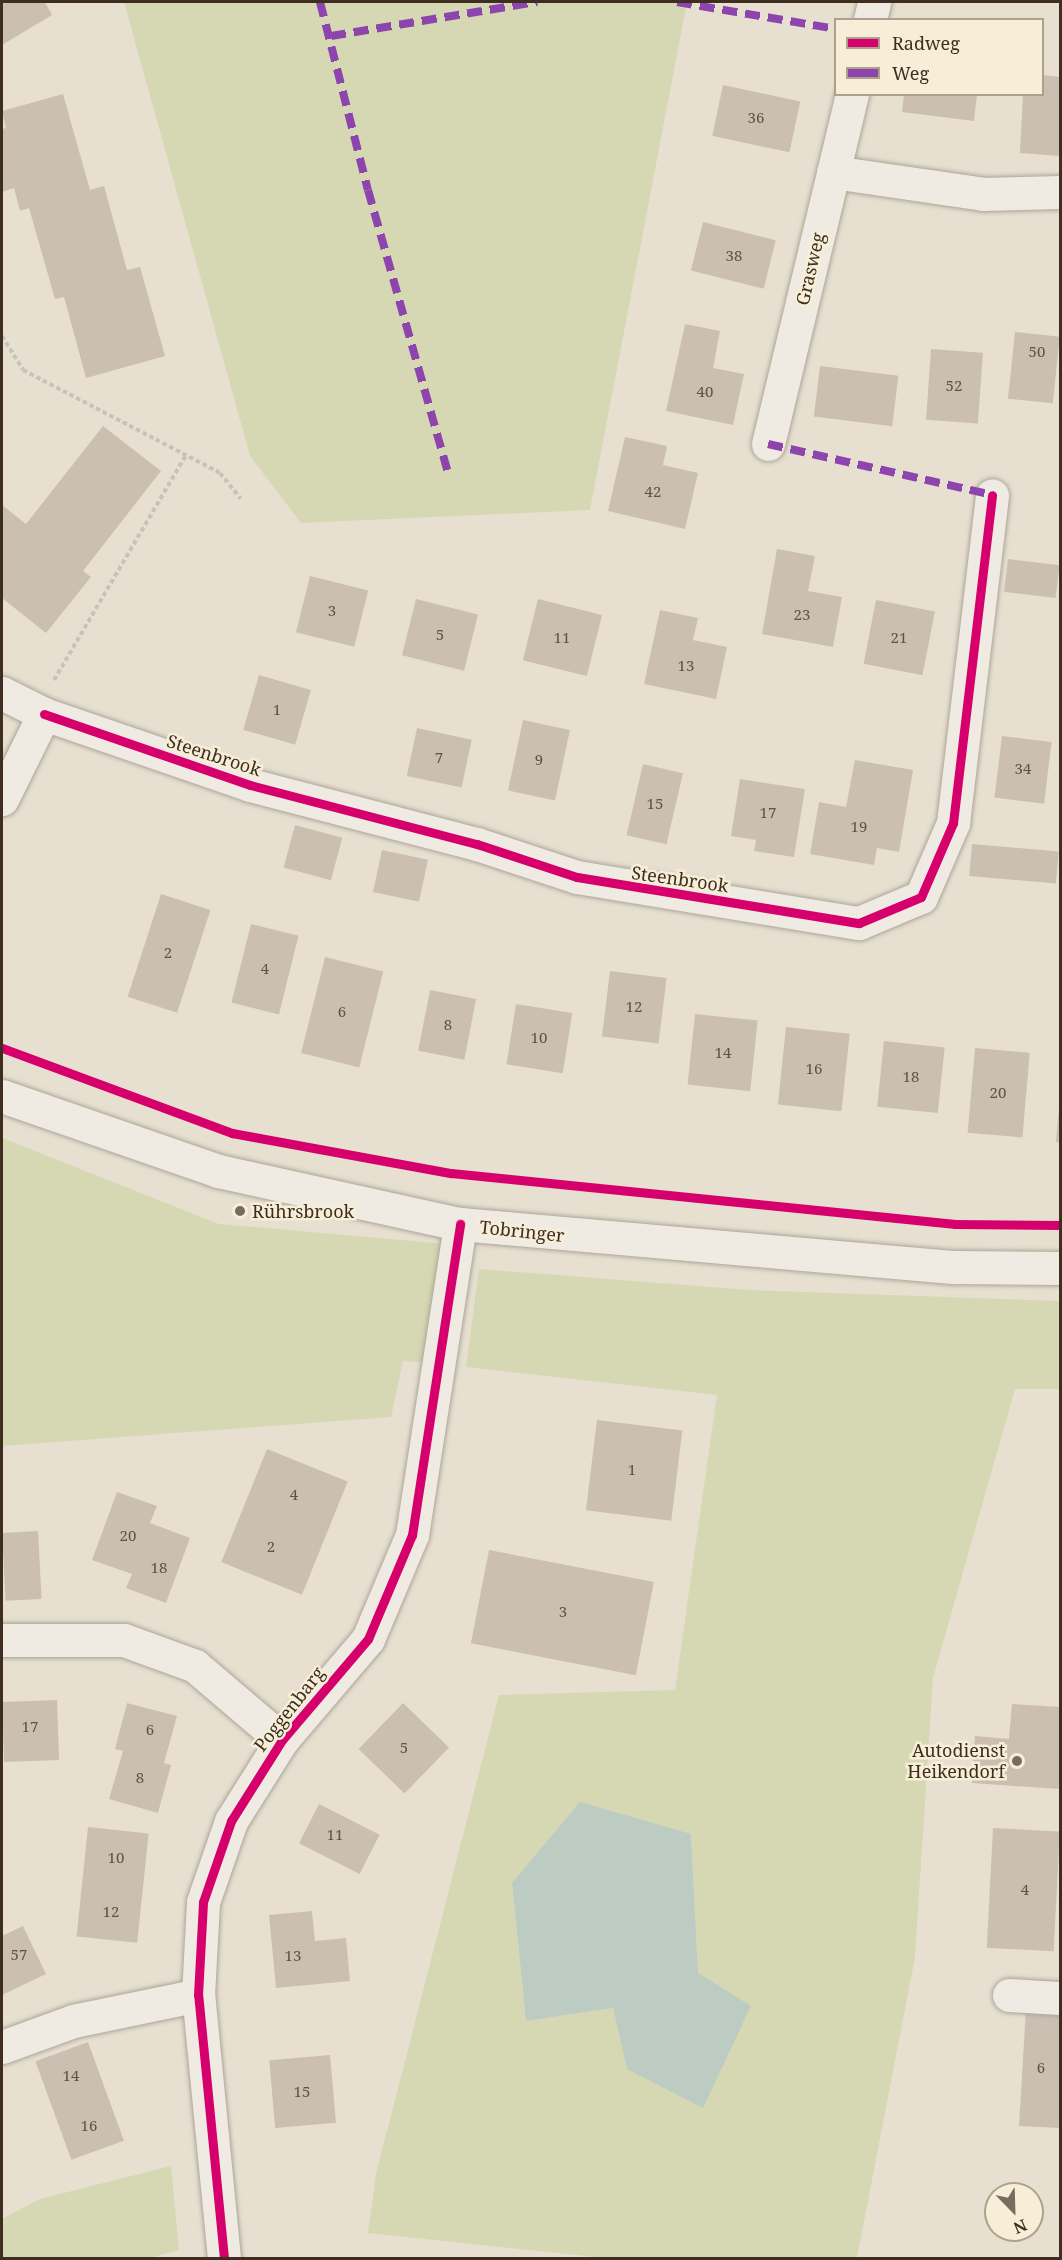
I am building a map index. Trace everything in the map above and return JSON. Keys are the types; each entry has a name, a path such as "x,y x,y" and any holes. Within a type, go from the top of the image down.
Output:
{"street":[{"path":"870,18 874,2"},
{"name":"Grasweg","path":"768,444 852,96"},
{"path":"833,172 983,194 1060,192"},
{"name":"Steenbrook","path":"40,712 250,785 477,844 577,877 859,922 921,897 953,823 992,495"},
{"path":"2,693 40,712 2,799"},
{"name":"Tobringer","path":"2,1096 218,1171 460,1224 955,1267 1060,1268"},
{"name":"Poggenbarg","path":"224,2259 198,1995 203,1902 231,1821 282,1740 368,1639 412,1535 460,1224"},
{"name":"Poggenbarg","path":"2,1640 124,1640 195,1666 282,1740"},
{"path":"2,2047 73,2021 198,1995"},
{"path":"1009,1995 1060,1998"}],"path":[{"path":"2,336 23,370 220,473 242,499"},
{"path":"40,712 186,455"}],"green space":[{"path":"124,2 687,2 590,510 301,523 250,456"},
{"path":"2,1138 219,1224 447,1244 429,1363 403,1361 391,1417 2,1446"},
{"path":"479,1269 750,1290 1060,1301 1060,1389 1015,1389 933,1678 915,1957 857,2258 604,2258 368,2233 376,2174 499,1695 675,1690 717,1395 466,1367","holes":["691,1834 698,1973 627,2069 613,2008 526,2021 512,1883"]},
{"path":"171,2166 179,2250 149,2258 2,2258 2,2219 40,2199"}],"shaded area":[{"path":"580,1802 691,1834 698,1973 751,2006 703,2108 627,2069 613,2008 526,2021 512,1883"}],"building":[{"path":"2,2 45,2 52,15 2,45"},
{"path":"1044,75 1060,77 1060,156 1020,153 1023,96 1044,96"},
{"path":"723,85 800,101 789,152 712,136"},
{"path":"63,94 90,190 104,186 127,270 140,267 165,356 86,378 64,297 55,299 29,208 20,211 14,188 2,192 2,129 6,128 2,111"},
{"path":"904,96 977,96 974,121 902,112"},
{"path":"703,222 776,240 764,289 691,271"},
{"path":"685,324 720,331 713,368 744,374 733,425 666,411"},
{"path":"1015,332 1060,337 1053,403 1008,399"},
{"path":"931,349 983,353 978,423 926,420"},
{"path":"820,366 898,376 892,426 814,417"},
{"path":"103,426 161,471 83,571 91,577 46,633 2,598 2,505 26,524"},
{"path":"625,437 667,446 663,465 698,473 685,529 608,511"},
{"path":"777,549 815,556 808,591 842,597 833,647 762,634"},
{"path":"1008,559 1060,565 1056,598 1004,592"},
{"path":"310,576 368,591 354,647 296,632"},
{"path":"416,599 478,614 464,671 402,655"},
{"path":"538,599 602,615 587,676 523,660"},
{"path":"876,600 935,611 922,675 864,664"},
{"path":"660,610 698,618 693,640 727,647 716,699 644,684"},
{"path":"259,675 311,690 295,745 243,730"},
{"path":"523,720 570,730 555,800 508,790"},
{"path":"417,728 472,740 462,788 407,776"},
{"path":"1002,736 1052,742 1044,804 994,798"},
{"path":"855,760 913,770 899,852 877,848 874,865 810,854 819,802 846,807"},
{"path":"643,764 683,773 667,844 627,835"},
{"path":"740,779 805,789 794,857 754,851 756,840 731,836"},
{"path":"295,825 342,838 331,880 284,868"},
{"path":"972,844 1059,852 1056,883 969,876"},
{"path":"382,850 428,860 419,902 373,892"},
{"path":"161,894 210,910 177,1013 128,997"},
{"path":"251,924 299,936 279,1014 231,1003"},
{"path":"325,957 383,972 359,1068 301,1053"},
{"path":"610,971 667,978 659,1043 602,1037"},
{"path":"430,990 476,999 464,1060 418,1051"},
{"path":"516,1004 572,1013 563,1073 506,1064"},
{"path":"695,1014 758,1021 750,1091 688,1085"},
{"path":"786,1027 850,1034 841,1111 778,1105"},
{"path":"884,1041 945,1047 938,1113 877,1107"},
{"path":"975,1048 1030,1053 1022,1137 968,1133"},
{"path":"1060,1107 1060,1143 1056,1142"},
{"path":"597,1420 682,1430 671,1521 586,1510"},
{"path":"267,1449 348,1482 302,1595 221,1562"},
{"path":"117,1492 157,1506 150,1523 190,1538 166,1603 126,1588 132,1574 92,1560"},
{"path":"38,1531 42,1599 6,1601 2,1533"},
{"path":"489,1550 654,1582 636,1675 471,1643"},
{"path":"57,1700 59,1760 4,1762 2,1702"},
{"path":"127,1703 177,1716 164,1763 171,1765 158,1813 109,1799 123,1751 115,1749"},
{"path":"403,1703 449,1747 405,1793 359,1749"},
{"name":"Autodienst Heikendorf","path":"1012,1704 1060,1707 1060,1789 972,1783 975,1736 1009,1739"},
{"path":"319,1804 380,1835 360,1874 299,1843"},
{"path":"88,1827 149,1833 137,1943 77,1936"},
{"name":"Autodienst Heikendorf","path":"993,1828 1060,1832 1054,1951 987,1948"},
{"path":"312,1911 315,1941 346,1938 350,1981 276,1988 269,1915"},
{"path":"23,1926 46,1974 2,1995 2,1936"},
{"path":"1026,2008 1060,2010 1060,2128 1019,2126"},
{"path":"88,2042 124,2141 71,2160 35,2061"},
{"path":"330,2055 336,2123 275,2128 269,2060"}],"marked path":[{"path":"320,2 368,190 449,477"},
{"path":"331,36 537,2"},
{"path":"677,2 834,29"},
{"path":"768,444 992,495"}],"cycle path":[{"path":"44,714 250,785 477,844 577,877 859,923 921,897 953,823 992,495"},
{"path":"2,1048 232,1133 451,1173 955,1224 1060,1225"},
{"path":"224,2258 198,1995 203,1902 231,1821 282,1740 368,1639 412,1535 460,1224"}],"place":[{"name":"Rührsbrook","path":"240,1211"},
{"name":"Autodienst Heikendorf","path":"1017,1761"}]}
